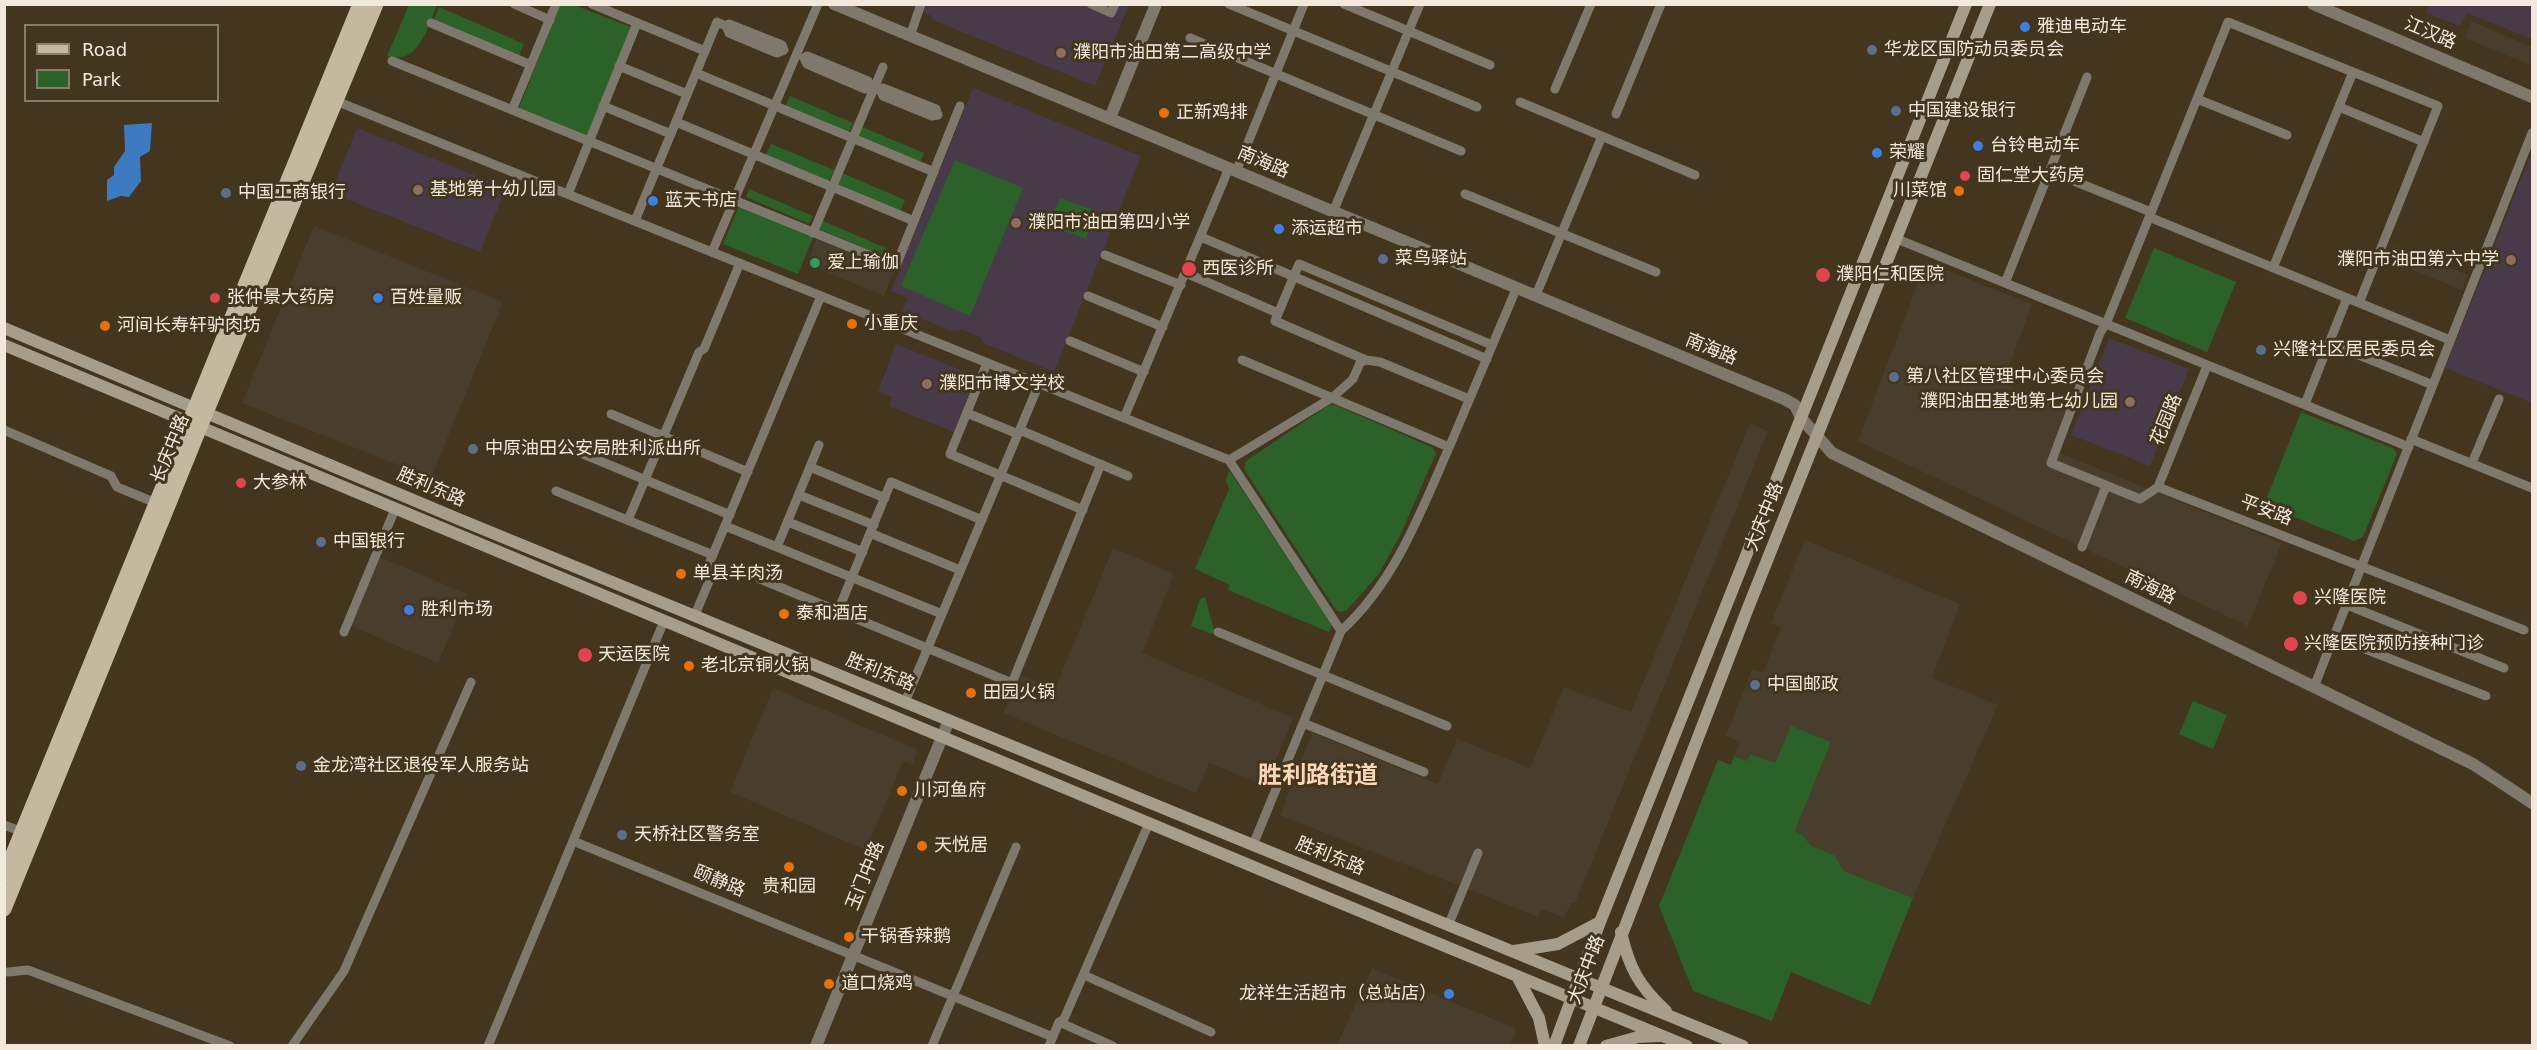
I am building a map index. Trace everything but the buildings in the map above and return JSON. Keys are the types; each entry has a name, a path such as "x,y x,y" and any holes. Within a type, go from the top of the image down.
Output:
{"main road":[{"name":"长庆中路","path":"4,909 360,4"},
{"name":"长庆中路","path":"4,876 156,503 198,417 376,4"},
{"name":"大庆中路","path":"1554,1046 1600,922 1966,4"},
{"name":"大庆中路","path":"1579,1046 1621,931 1990,4"},
{"name":"胜利东路","path":"4,328 395,509 1687,1046"},
{"name":"胜利东路","path":"4,345 198,417 456,518 1743,1046"},
{"path":"1512,952 1558,944 1600,922"},
{"path":"1621,931 1628,960 1638,981 1652,998 1672,1016"},
{"path":"1517,976 1539,1018 1545,1046"},
{"path":"1605,1046 1638,1037 1665,1036"}],"street":[{"path":"514,4 550,20"},
{"path":"512,110 556,4"},
{"path":"592,4 705,51"},
{"path":"712,252 774,106 800,57 818,4"},
{"name":"南海路","path":"834,4 1333,212 1517,286 1628,336 1784,399 1795,405 1801,418 1832,453 2473,764 2532,803"},
{"path":"1091,4 1111,13 1115,4"},
{"path":"1110,118 1156,4"},
{"path":"1229,4 1477,107"},
{"path":"1124,418 1201,237 1276,74 1304,4"},
{"path":"1344,4 1490,65"},
{"path":"1333,212 1420,4"},
{"path":"1555,89 1591,4"},
{"path":"1616,114 1661,4"},
{"name":"江汉路","path":"2313,4 2532,97"},
{"path":"910,36 922,7"},
{"path":"635,221 717,22 726,26 733,24 772,40 782,45 784,50 800,57 810,56 868,81 875,88 886,88 936,109 938,115 954,122"},
{"path":"2158,487 2140,499 2050,463 2100,333 2106,324 2229,22 2438,106 2359,303"},
{"path":"431,23 531,65"},
{"path":"568,194 637,23"},
{"path":"1190,38 1461,151"},
{"path":"392,61 896,266 960,106"},
{"path":"619,66 687,94"},
{"path":"813,232 883,67"},
{"path":"2273,268 2353,72"},
{"path":"696,73 934,172"},
{"path":"2006,283 2087,77"},
{"path":"2197,99 2288,135"},
{"path":"336,101 1229,460 1341,631"},
{"path":"1520,102 1695,175"},
{"path":"603,106 671,134"},
{"path":"2339,107 2424,142"},
{"path":"676,122 914,221"},
{"path":"2314,687 2532,133"},
{"path":"1536,295 1602,136"},
{"path":"2049,171 2273,268 2450,340"},
{"path":"1465,194 1656,272"},
{"path":"1201,237 1486,359"},
{"path":"1897,239 2207,366 2532,488"},
{"path":"1105,255 1180,285"},
{"path":"628,520 699,352 704,349 740,263"},
{"path":"1469,399 1380,362 1366,360 1275,321 1278,313 1299,264 1492,345"},
{"path":"1186,273 1278,313"},
{"path":"1253,845 1341,631 1353,621 1390,571 1413,530 1517,286"},
{"path":"695,615 715,567 709,564 822,296"},
{"path":"1088,296 1163,327"},
{"path":"2305,404 2347,298"},
{"path":"1070,341 1144,372"},
{"path":"2329,343 2433,385"},
{"path":"1242,360 1449,447"},
{"path":"1229,460 1333,397 1349,384 1360,363 1366,360"},
{"path":"987,363 950,454 1083,510"},
{"name":"花园路","path":"2158,487 2207,366"},
{"path":"905,702 1039,384"},
{"path":"2472,464 2499,399"},
{"path":"967,413 1128,476"},
{"path":"611,414 748,472"},
{"path":"4,430 111,476 117,487 156,503"},
{"path":"777,547 819,445"},
{"path":"571,449 730,515"},
{"path":"760,579 1012,683 1101,464"},
{"path":"810,467 885,498"},
{"path":"838,611 891,482 982,520"},
{"path":"2082,547 2106,486"},
{"name":"平安路","path":"2158,487 2524,630"},
{"path":"556,491 713,555"},
{"path":"799,495 960,570"},
{"path":"344,632 395,509"},
{"path":"788,522 862,552"},
{"path":"725,526 942,614"},
{"path":"2347,605 2504,668"},
{"path":"488,1046 664,621"},
{"path":"1218,632 1447,726"},
{"path":"2334,637 2486,696"},
{"path":"292,1046 344,971 471,682"},
{"name":"玉门中路","path":"816,1046 949,720"},
{"path":"1303,723 1424,772"},
{"path":"1051,1041 1084,975 1149,823"},
{"path":"4,825 23,832"},
{"name":"颐静路","path":"573,841 952,996 1051,1041"},
{"path":"932,1046 1016,847"},
{"path":"1449,926 1478,853"},
{"path":"8,972 28,970 230,1046"},
{"path":"1084,975 1211,1032"},
{"path":"1059,1022 1113,1046"}],"shaded area":[{"name":"濮阳市油田第二高级中学","path":"907,5 1129,5 1095,86 933,20 930,15"},
{"path":"2429,5 2532,5 2532,39 2467,13 2460,26 2426,13"},
{"path":"2471,21 2532,47 2532,66 2465,38"},
{"name":"濮阳市油田第四小学","path":"973,88 1141,156 1054,372 983,343 980,337 971,333 961,330 954,332 902,311 908,298 891,291"},
{"name":"基地第十幼儿园","path":"357,128 506,188 480,252 331,193"},
{"name":"濮阳市油田第六中学","path":"2532,152 2532,403 2445,368"},
{"path":"314,226 503,302 431,478 242,403"},
{"path":"817,237 895,269 884,296 807,264"},
{"path":"2396,246 2468,275 2462,290 2390,261"},
{"path":"1926,262 2032,304 2003,383 2069,409 2052,450 2282,543 2248,626 1858,441"},
{"name":"濮阳油田基地第七幼儿园","path":"2109,338 2189,369 2150,466 2071,435"},
{"name":"濮阳市博文学校","path":"896,344 976,376 954,432 889,406 892,397 878,391"},
{"path":"1750,423 1768,431 1575,903 1571,902 1564,918 1542,909 1538,917 1280,815 1312,733 1438,784 1457,739 1530,768 1564,687 1631,712"},
{"path":"1805,540 1960,604 1932,678 1998,705 1913,898 1844,871 1834,855 1810,845 1804,836 1795,831 1831,742 1775,763 1750,754 1747,761 1734,756 1740,742 1726,736 1752,669 1763,673 1781,627 1771,623"},
{"path":"1113,548 1174,574 1142,653 1293,718 1265,786 1209,763 1196,793 1003,713 1019,675 1055,689"},
{"name":"胜利市场","path":"380,557 467,594 438,663 351,626"},
{"path":"773,688 918,750 912,765 903,761 866,850 730,792"},
{"path":"1372,968 1516,1029 1510,1045 1337,1045"}],"green space":[{"path":"409,5 437,5 425,33 414,50 407,56 398,58 387,56"},
{"path":"560,5 574,5 631,27 588,136 519,108"},
{"path":"439,7 524,44 519,56 434,20"},
{"path":"790,96 853,123 848,134 785,107"},
{"path":"862,127 924,153 919,164 857,138"},
{"path":"771,144 834,170 829,181 766,155"},
{"path":"955,160 1023,188 970,316 901,286"},
{"path":"842,173 905,200 900,212 837,186"},
{"path":"749,189 813,216 809,224 746,197"},
{"path":"1060,198 1096,211 1086,239 1049,225"},
{"path":"739,206 814,235 798,274 723,244"},
{"path":"823,221 886,248 883,256 819,229"},
{"path":"2154,248 2236,282 2207,352 2125,318"},
{"path":"1329,405 1335,405 1432,447 1436,453 1400,536 1378,575 1347,610 1341,612 1336,610 1244,469 1246,461"},
{"path":"2301,412 2393,448 2397,454 2363,537 2354,541 2264,505"},
{"path":"1229,470 1332,625 1329,632 1228,590 1230,585 1195,569 1229,489 1226,481"},
{"path":"1205,597 1215,633 1211,634 1191,626 1200,599"},
{"path":"2193,701 2227,715 2213,749 2179,734"},
{"path":"1791,726 1831,742 1795,831 1804,836 1810,845 1834,855 1844,871 1913,898 1870,1005 1791,972 1772,1021 1693,991 1659,906 1718,760 1731,765 1734,756 1747,761 1750,754 1775,763"}],"water":[{"path":"152,123 150,151 140,157 141,181 129,197 121,196 107,201 107,180 114,175 114,167 125,151 124,125"}],"place":[{"name":"雅迪电动车","path":"2025,27"},
{"name":"华龙区国防动员委员会","path":"1872,50"},
{"name":"濮阳市油田第二高级中学","path":"1061,53"},
{"name":"中国建设银行","path":"1896,111"},
{"name":"正新鸡排","path":"1164,113"},
{"name":"台铃电动车","path":"1978,146"},
{"name":"荣耀","path":"1877,153"},
{"name":"固仁堂大药房","path":"1965,176"},
{"name":"基地第十幼儿园","path":"418,190"},
{"name":"川菜馆","path":"1959,191"},
{"name":"中国工商银行","path":"226,193"},
{"name":"蓝天书店","path":"653,201"},
{"name":"濮阳市油田第四小学","path":"1016,223"},
{"name":"添运超市","path":"1279,229"},
{"name":"菜鸟驿站","path":"1383,259"},
{"name":"濮阳市油田第六中学","path":"2511,260"},
{"name":"爱上瑜伽","path":"815,263"},
{"name":"西医诊所","path":"1189,269"},
{"name":"濮阳仁和医院","path":"1823,275"},
{"name":"张仲景大药房","path":"215,298"},
{"name":"百姓量贩","path":"378,298"},
{"name":"小重庆","path":"852,324"},
{"name":"河间长寿轩驴肉坊","path":"105,326"},
{"name":"兴隆社区居民委员会","path":"2261,350"},
{"name":"第八社区管理中心委员会","path":"1894,377"},
{"name":"濮阳市博文学校","path":"927,384"},
{"name":"濮阳油田基地第七幼儿园","path":"2130,402"},
{"name":"中原油田公安局胜利派出所","path":"473,449"},
{"name":"大参林","path":"241,483"},
{"name":"中国银行","path":"321,542"},
{"name":"单县羊肉汤","path":"681,574"},
{"name":"兴隆医院","path":"2300,598"},
{"name":"胜利市场","path":"409,610"},
{"name":"泰和酒店","path":"784,614"},
{"name":"兴隆医院预防接种门诊","path":"2291,644"},
{"name":"天运医院","path":"585,655"},
{"name":"老北京铜火锅","path":"689,666"},
{"name":"中国邮政","path":"1755,685"},
{"name":"田园火锅","path":"971,693"},
{"name":"金龙湾社区退役军人服务站","path":"301,766"},
{"name":"川河鱼府","path":"902,791"},
{"name":"天桥社区警务室","path":"622,835"},
{"name":"天悦居","path":"922,846"},
{"name":"贵和园","path":"789,867"},
{"name":"干锅香辣鹅","path":"849,937"},
{"name":"道口烧鸡","path":"829,984"},
{"name":"龙祥生活超市（总站店）","path":"1449,994"}],"district":[{"name":"胜利路街道","path":"1318,777"}]}
